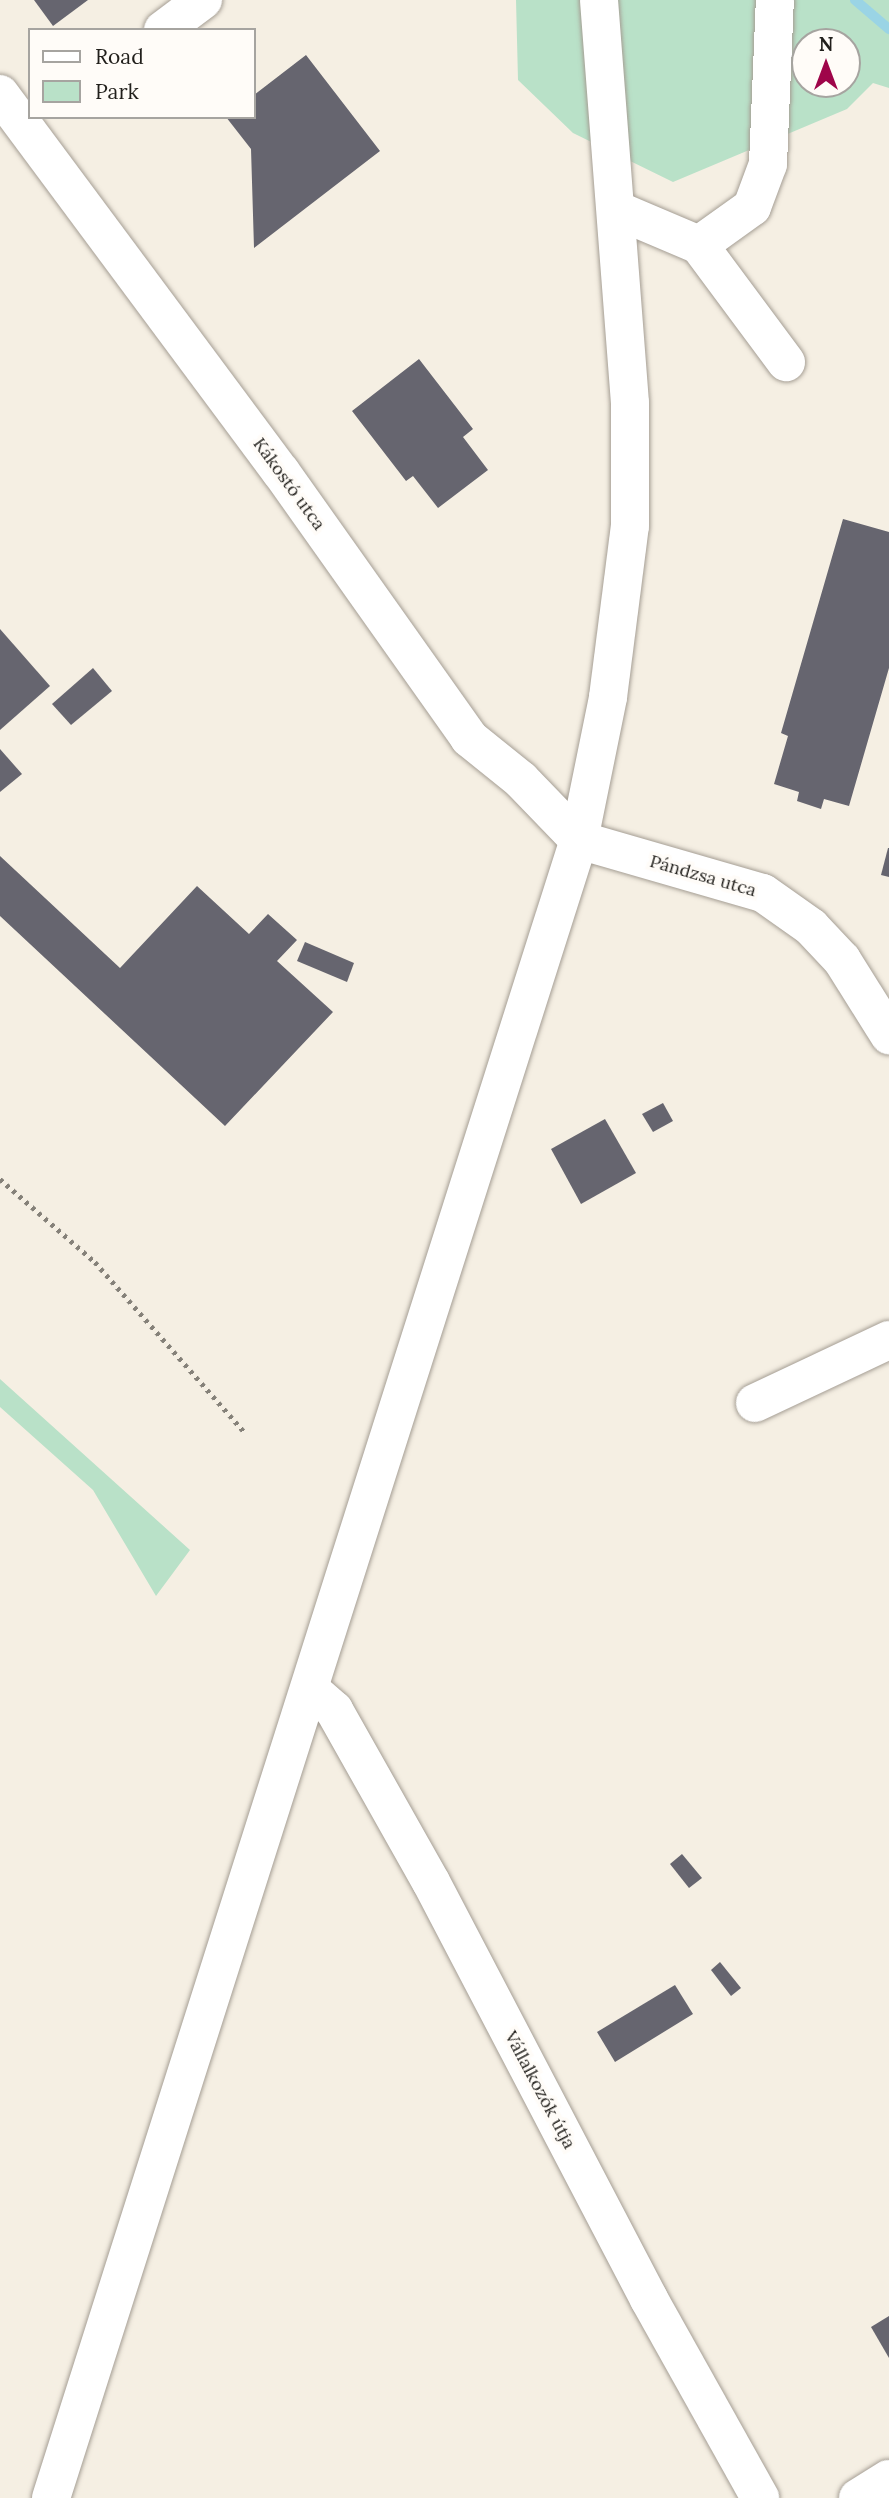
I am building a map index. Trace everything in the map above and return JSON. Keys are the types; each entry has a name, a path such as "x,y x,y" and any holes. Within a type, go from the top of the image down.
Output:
{"street":[{"path":"166,28 203,0"},
{"path":"51,2498 579,840 608,697 630,526 630,403 619,211 599,0"},
{"path":"699,245 752,208 768,164 775,0"},
{"name":"Kákostó utca","path":"18,117 281,472 469,737 521,780 579,840"},
{"path":"619,211 699,245 786,362"},
{"name":"Pándzsa utca","path":"579,840 763,893 811,927 842,960 889,1035"},
{"path":"755,1403 889,1340"},
{"name":"Vállalkozók útja","path":"310,1689 334,1710 431,1882 649,2299 760,2498"},
{"path":"859,2498 889,2479"}],"path":[{"path":"0,1179 95,1262 245,1433"}],"green space":[{"path":"516,0 889,0 889,88 873,83 861,95 861,28 791,28 791,98 858,98 847,109 673,182 573,133 518,80"},
{"path":"0,1379 190,1550 156,1596 93,1490 0,1407"}],"building":[{"path":"34,0 88,0 53,26"},
{"path":"306,55 380,151 254,248 251,149 228,119 256,119 256,93"},
{"path":"419,359 473,429 463,437 488,470 438,508 413,476 406,481 352,411"},
{"path":"843,519 889,532 889,668 849,806 824,799 821,809 797,801 799,792 774,784 788,736 781,733"},
{"path":"0,629 50,686 0,730"},
{"path":"93,668 112,691 71,725 52,704"},
{"path":"0,749 22,774 0,792"},
{"path":"889,848 889,877 881,875"},
{"path":"0,856 120,968 197,886 249,934 268,914 297,940 277,961 333,1012 225,1126 0,916"},
{"path":"305,942 354,963 347,982 297,961"},
{"path":"663,1103 673,1121 653,1132 642,1114"},
{"path":"605,1119 636,1173 581,1204 551,1149"},
{"path":"682,1854 702,1878 689,1888 670,1864"},
{"path":"720,1962 741,1988 731,1996 711,1970"},
{"path":"675,1985 693,2014 615,2062 597,2032"},
{"path":"889,2316 889,2358 871,2327"}],"waterway":[{"path":"855,0 889,29"}]}
